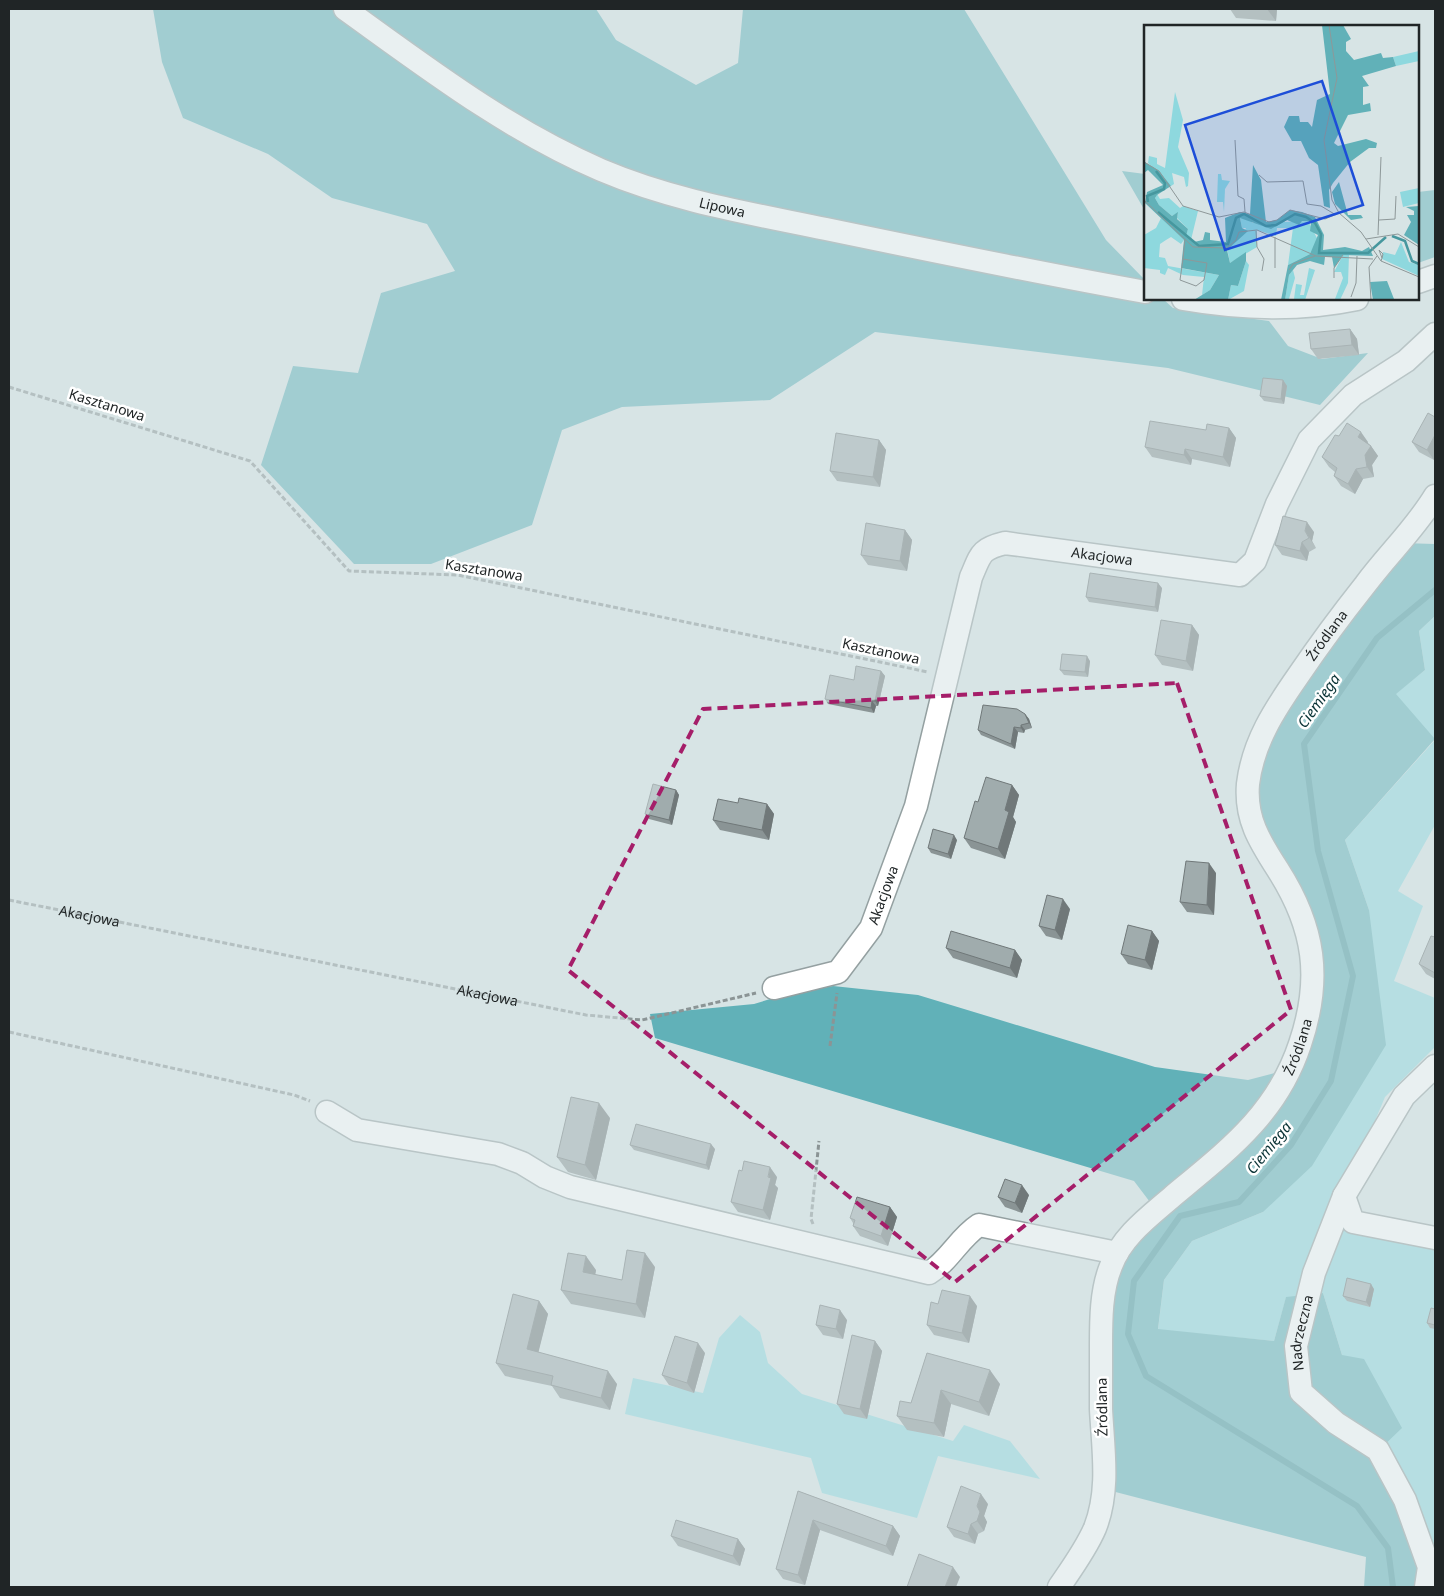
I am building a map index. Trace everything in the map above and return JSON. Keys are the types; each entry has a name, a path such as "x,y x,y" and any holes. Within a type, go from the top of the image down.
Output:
{"street":[{"name":"Lipowa","path":"345,9 501,119 582,161 652,190 739,213 1144,292"},
{"path":"1419,282 1435,276"},
{"path":"1191,300 1236,306 1288,307 1349,300"},
{"name":"Akacjowa","path":"838,972 871,928 907,833 916,806 946,676 972,577 980,557 987,548 1005,543 1240,575 1255,561 1277,504 1309,440 1353,395 1406,361 1435,334"},
{"name":"Źródlana","path":"1059,1587 1083,1551 1095,1528 1104,1489 1101,1314 1110,1267 1130,1234 1242,1139 1278,1093 1290,1069 1308,1014 1312,991 1312,950 1306,923 1251,824 1248,783 1260,737 1272,713 1366,582 1402,543 1435,496"},
{"path":"774,988 838,972"},
{"name":"Nadrzeczna","path":"1426,1587 1429,1567 1406,1500 1378,1450 1336,1423 1301,1392 1296,1346 1314,1274 1344,1196 1404,1096 1435,1066"},
{"path":"327,1112 357,1130 498,1154 522,1163 545,1177 570,1188 929,1273 939,1267 966,1233 979,1225 1117,1253"},
{"path":"1344,1196 1353,1222 1435,1238"}],"path":[{"name":"Kasztanowa","path":"9,387 250,461 349,571 458,575 946,676"},
{"name":"Akacjowa","path":"9,900 586,1015 642,1020 774,988"},
{"path":"830,1046 838,972"},
{"path":"9,1032 294,1095 313,1102 327,1112"},
{"path":"819,1141 810,1219 822,1248"}],"highlighted area":[{"path":"1177,683 1291,1010 955,1282 568,970 703,709"}],"shaded area":[{"path":"153,9 596,9 616,40 696,85 738,63 743,9 964,9 1106,240 1144,279 1144,300 1164,300 1173,308 1269,321 1288,346 1322,359 1368,353 1320,405 1168,368 875,332 770,400 622,407 562,430 532,525 431,564 354,564 261,465 293,366 358,373 381,293 455,271 427,224 332,198 268,154 183,118 162,62"},
{"path":"1122,171 1144,174 1144,209"},
{"path":"1435,190 1435,257 1419,263 1419,192"},
{"path":"1402,543 1435,544 1435,616 1419,631 1425,670 1396,694 1435,739 1345,840 1369,910 1386,1045 1312,1166 1263,1212 1192,1241 1164,1280 1158,1329 1274,1341 1286,1297 1323,1293 1342,1355 1364,1359 1402,1428 1379,1450 1435,1587 1364,1587 1366,1557 1104,1489 1110,1267 1156,1210 1134,1181 655,1038 650,1014 754,1004 783,995 833,986 918,995 1155,1067 1248,1080 1290,1069 1314,966 1251,824 1272,713"},
{"path":"1435,616 1435,740 1395,694 1425,670 1419,631"},
{"path":"1435,740 1435,825 1398,891 1423,906 1394,981 1435,998 1435,1047 1385,1097 1343,1197 1353,1222 1435,1239 1435,1571 1342,1355 1323,1293 1286,1298 1274,1341 1158,1330 1164,1280 1192,1241 1263,1212 1369,910 1345,840"},
{"path":"740,1315 760,1332 768,1363 802,1394 953,1441 964,1425 1010,1441 1040,1479 938,1456 917,1518 822,1493 811,1458 625,1414 633,1378 703,1393 719,1338"}],"building":[{"path":"1350,329 1352,345 1311,349 1309,333"},
{"path":"1263,378 1283,380 1281,399 1260,396"},
{"path":"1428,413 1435,417 1435,435 1427,450 1412,442"},
{"path":"1150,421 1206,430 1207,424 1229,428 1223,457 1185,449 1184,455 1145,447"},
{"path":"1347,423 1361,432 1358,437 1371,446 1365,455 1367,467 1356,469 1348,484 1334,476 1337,468 1322,457 1335,435 1339,436"},
{"path":"836,433 879,440 873,477 830,471"},
{"path":"1283,516 1307,522 1305,531 1309,538 1302,542 1300,551 1275,545"},
{"path":"866,523 905,530 900,561 861,555"},
{"path":"1090,573 1158,583 1155,607 1086,597"},
{"path":"1161,620 1192,625 1186,661 1155,655"},
{"path":"1062,654 1087,656 1085,672 1060,670"},
{"path":"856,666 881,671 875,701 872,701 871,708 825,699 830,675 854,680"},
{"path":"983,705 1017,709 1025,714 1029,723 1021,725 1021,728 1014,727 1011,744 978,730"},
{"path":"986,777 1012,785 1005,810 1009,812 998,849 964,838 975,801 978,802"},
{"path":"653,784 676,790 669,820 645,814"},
{"path":"739,798 767,804 762,830 713,820 718,799 738,803"},
{"path":"933,829 954,835 948,854 928,848"},
{"path":"1186,861 1209,863 1207,905 1180,902"},
{"path":"1047,895 1063,899 1055,930 1039,926"},
{"path":"1128,925 1152,931 1145,960 1121,954"},
{"path":"951,931 1015,950 1010,968 946,948"},
{"path":"1431,936 1435,937 1435,973 1419,964"},
{"path":"571,1097 599,1103 585,1165 557,1157"},
{"path":"636,1124 711,1144 706,1165 630,1145"},
{"path":"744,1161 770,1167 768,1177 771,1178 763,1210 731,1202 739,1170 742,1171"},
{"path":"1005,1179 1022,1185 1015,1203 998,1197"},
{"path":"857,1197 890,1207 881,1236 853,1226 855,1220 850,1218"},
{"path":"627,1250 645,1253 636,1304 561,1290 568,1253 586,1256 583,1272 622,1280"},
{"path":"1347,1278 1371,1284 1366,1302 1343,1296"},
{"path":"942,1290 970,1296 962,1333 927,1325 931,1302 938,1304"},
{"path":"513,1294 539,1301 527,1349 608,1371 601,1398 551,1385 553,1376 496,1363"},
{"path":"820,1305 840,1310 836,1329 816,1325"},
{"path":"1431,1308 1435,1309 1435,1325 1427,1323"},
{"path":"852,1335 875,1341 860,1409 837,1404"},
{"path":"675,1336 698,1343 687,1383 662,1375"},
{"path":"927,1353 990,1370 979,1402 941,1390 934,1423 897,1416 900,1401 911,1403"},
{"path":"961,1486 981,1494 977,1506 980,1512 977,1521 971,1524 968,1534 947,1527"},
{"path":"798,1491 893,1526 886,1546 813,1520 798,1575 776,1569"},
{"path":"676,1520 738,1539 733,1556 671,1536"},
{"path":"919,1554 953,1567 945,1587 907,1587"}],"waterway":[{"name":"Ciemięga","path":"1393,1587 1388,1548 1357,1506 1146,1376 1128,1334 1134,1281 1180,1216 1239,1202 1291,1145 1331,1081 1353,976 1318,851 1304,744 1377,638 1435,590"}]}
